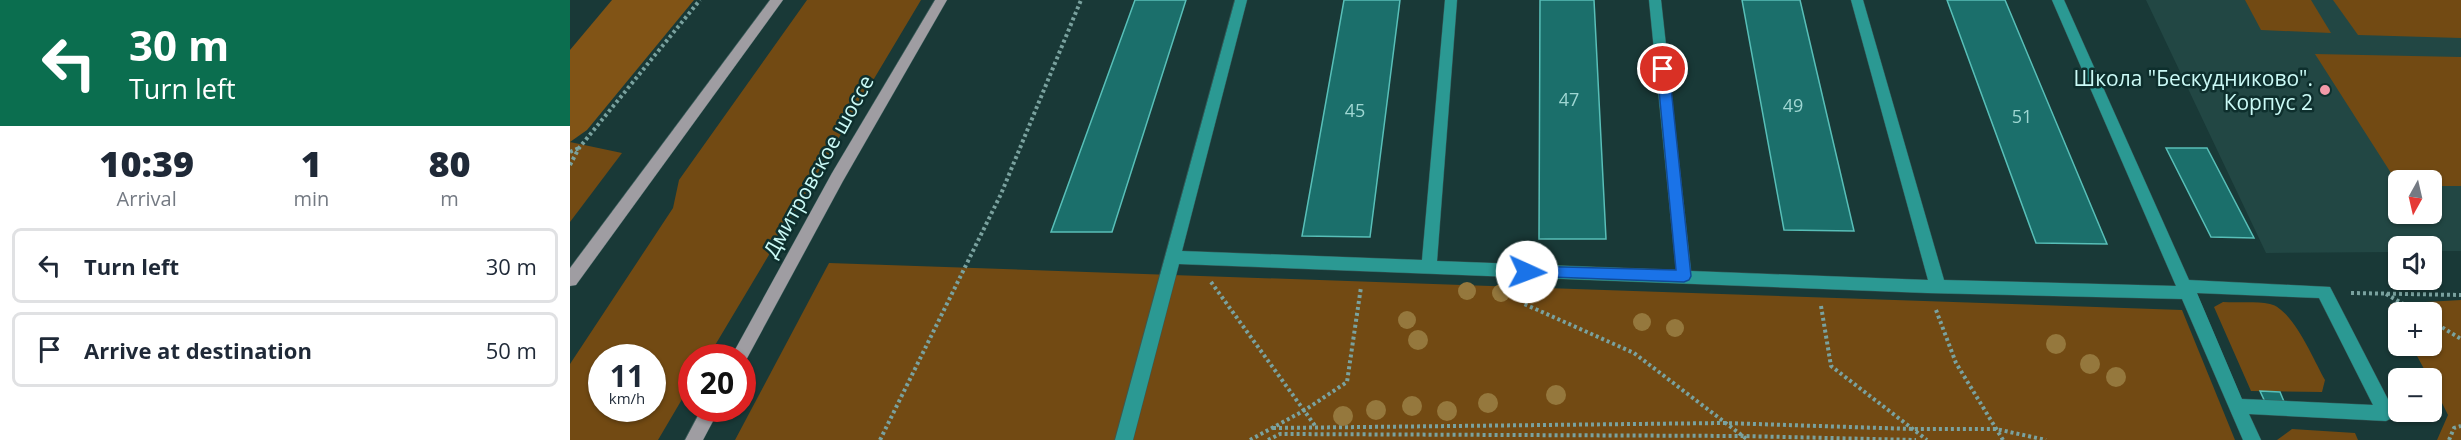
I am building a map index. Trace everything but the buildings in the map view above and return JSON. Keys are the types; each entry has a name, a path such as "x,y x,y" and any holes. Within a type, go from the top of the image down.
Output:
{"main road":[{"path":"570,280 777,0"},
{"name":"Дмитровское шоссе","path":"746,344 797,247 893,78 941,0"},
{"path":"694,440 704,422"}],"lane":[{"path":"1124,440 1241,0"},
{"path":"1429,266 1451,0"},
{"path":"1656,0 1684,276"},
{"path":"1857,0 1932,286"},
{"path":"2058,0 2252,440"},
{"path":"1172,257 1932,286 2324,292 2385,413 2238,406"}],"path":[{"path":"570,165 579,148 700,0"},
{"path":"880,440 1001,194 1081,0"},
{"path":"570,152 579,148"},
{"path":"1193,258 1316,427"},
{"path":"1250,440 1305,410 1347,382 1364,264"},
{"path":"1527,272 1522,303 1634,353 1748,440"},
{"path":"1817,282 1831,366 1927,440"},
{"path":"1932,286 1956,363 2002,440"},
{"path":"2324,292 2461,295"},
{"path":"2386,294 2400,302"},
{"path":"2442,327 2461,339"},
{"path":"1273,428 1725,423 1913,429 1996,429 2046,440"},
{"path":"2449,440 2454,428 2461,426"},
{"path":"1268,440 1280,434 1742,436 1916,440"}],"shaded area":[{"path":"612,0 694,0 587,130 570,142 570,50"},
{"path":"807,0 921,0 716,344 678,344 678,406 658,440 570,440 570,364 673,208 679,180"},
{"name":"Школа \"Бескудниково\". Корпус 2","path":"2146,0 2461,0 2461,251 2442,251 2442,236 2388,236 2388,252 2266,253"},
{"path":"2245,0 2311,0 2331,33 2261,30"},
{"path":"2333,0 2461,0 2461,38 2358,35"},
{"path":"2315,54 2461,57 2461,186 2442,186 2442,170 2389,170"},
{"path":"570,142 622,153 570,222"},
{"path":"829,263 2182,310 2235,440 735,440 745,422 756,422 756,400"},
{"path":"2461,300 2461,440 2437,440 2448,415 2442,403 2442,368 2424,368 2417,356 2442,356 2442,302 2426,302"},
{"path":"2223,302 2270,304 2287,315 2295,325 2325,380 2322,392 2251,391 2214,307"},
{"path":"2292,429 2355,433 2358,440 2277,440"}],"place":[{"name":"Школа \"Бескудниково\". Корпус 2","path":"2325,90"}],"route":[{"path":"1527,272 1684,276 1663,69"}]}
